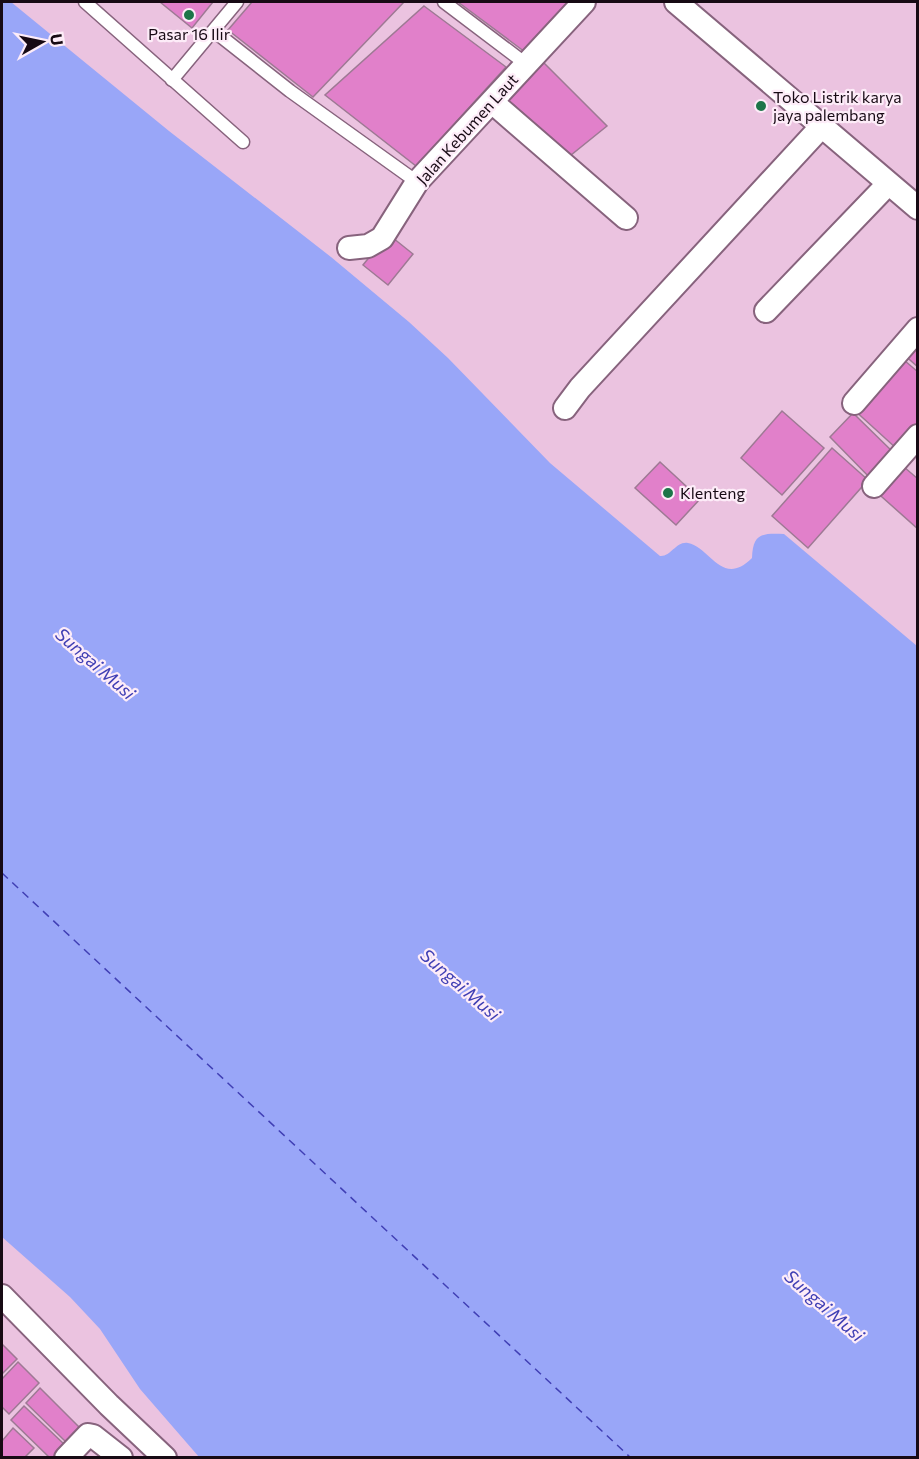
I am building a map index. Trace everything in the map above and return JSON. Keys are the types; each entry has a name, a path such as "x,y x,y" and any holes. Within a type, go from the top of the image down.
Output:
{"street":[{"name":"Jalan Kebumen Laut","path":"349,248 368,246 382,238 417,182 584,2"},
{"path":"676,2 918,208"},
{"path":"492,102 626,218"},
{"path":"566,408 580,388 821,127"},
{"path":"766,310 888,184"},
{"path":"854,403 918,329"},
{"path":"874,486 918,436"},
{"path":"2,1296 159,1455"},
{"path":"66,1458 84,1438 93,1436 121,1458"}],"lane":[{"path":"85,2 243,142"},
{"path":"172,80 237,2"},
{"path":"444,2 526,64"},
{"path":"214,31 290,91 417,182"}],"water":[{"name":"Sungai Musi","path":"2,2 11,2 409,322 448,358 550,463 660,556 664,556 680,544 688,543 696,546 717,563 732,569 742,566 752,558 754,544 760,537 769,534 784,534 917,646 917,1457 199,1457 140,1389 100,1329 70,1297 2,1237"}],"building":[{"name":"Pasar 16 Ilir","path":"160,2 213,2 192,28"},
{"path":"252,2 404,2 313,97 228,30"},
{"path":"458,2 570,2 525,52"},
{"path":"424,6 506,67 416,166 325,95"},
{"path":"542,61 607,126 571,155 508,100"},
{"path":"388,234 413,254 388,285 363,265"},
{"path":"918,336 918,367 902,353"},
{"path":"898,355 918,372 918,426 897,449 852,408"},
{"path":"782,411 824,448 782,495 741,458"},
{"path":"853,413 897,456 873,481 830,437"},
{"path":"832,448 868,480 808,548 772,516"},
{"path":"897,461 918,479 918,529 873,489"},
{"name":"Klenteng","path":"660,462 700,499 676,525 635,488"},
{"path":"2,1344 17,1359 2,1374"},
{"path":"18,1362 39,1383 9,1414 2,1407 2,1379"},
{"path":"40,1388 80,1428 66,1442 26,1403"},
{"path":"24,1406 66,1446 55,1458 50,1458 11,1420"},
{"path":"13,1428 34,1448 24,1458 2,1458 2,1441"}],"ferry route":[{"path":"2,873 631,1458"}],"place":[{"name":"Pasar 16 Ilir","path":"189,15"},
{"name":"Toko Listrik karya jaya palembang","path":"761,106"},
{"name":"Klenteng","path":"668,493"}]}
